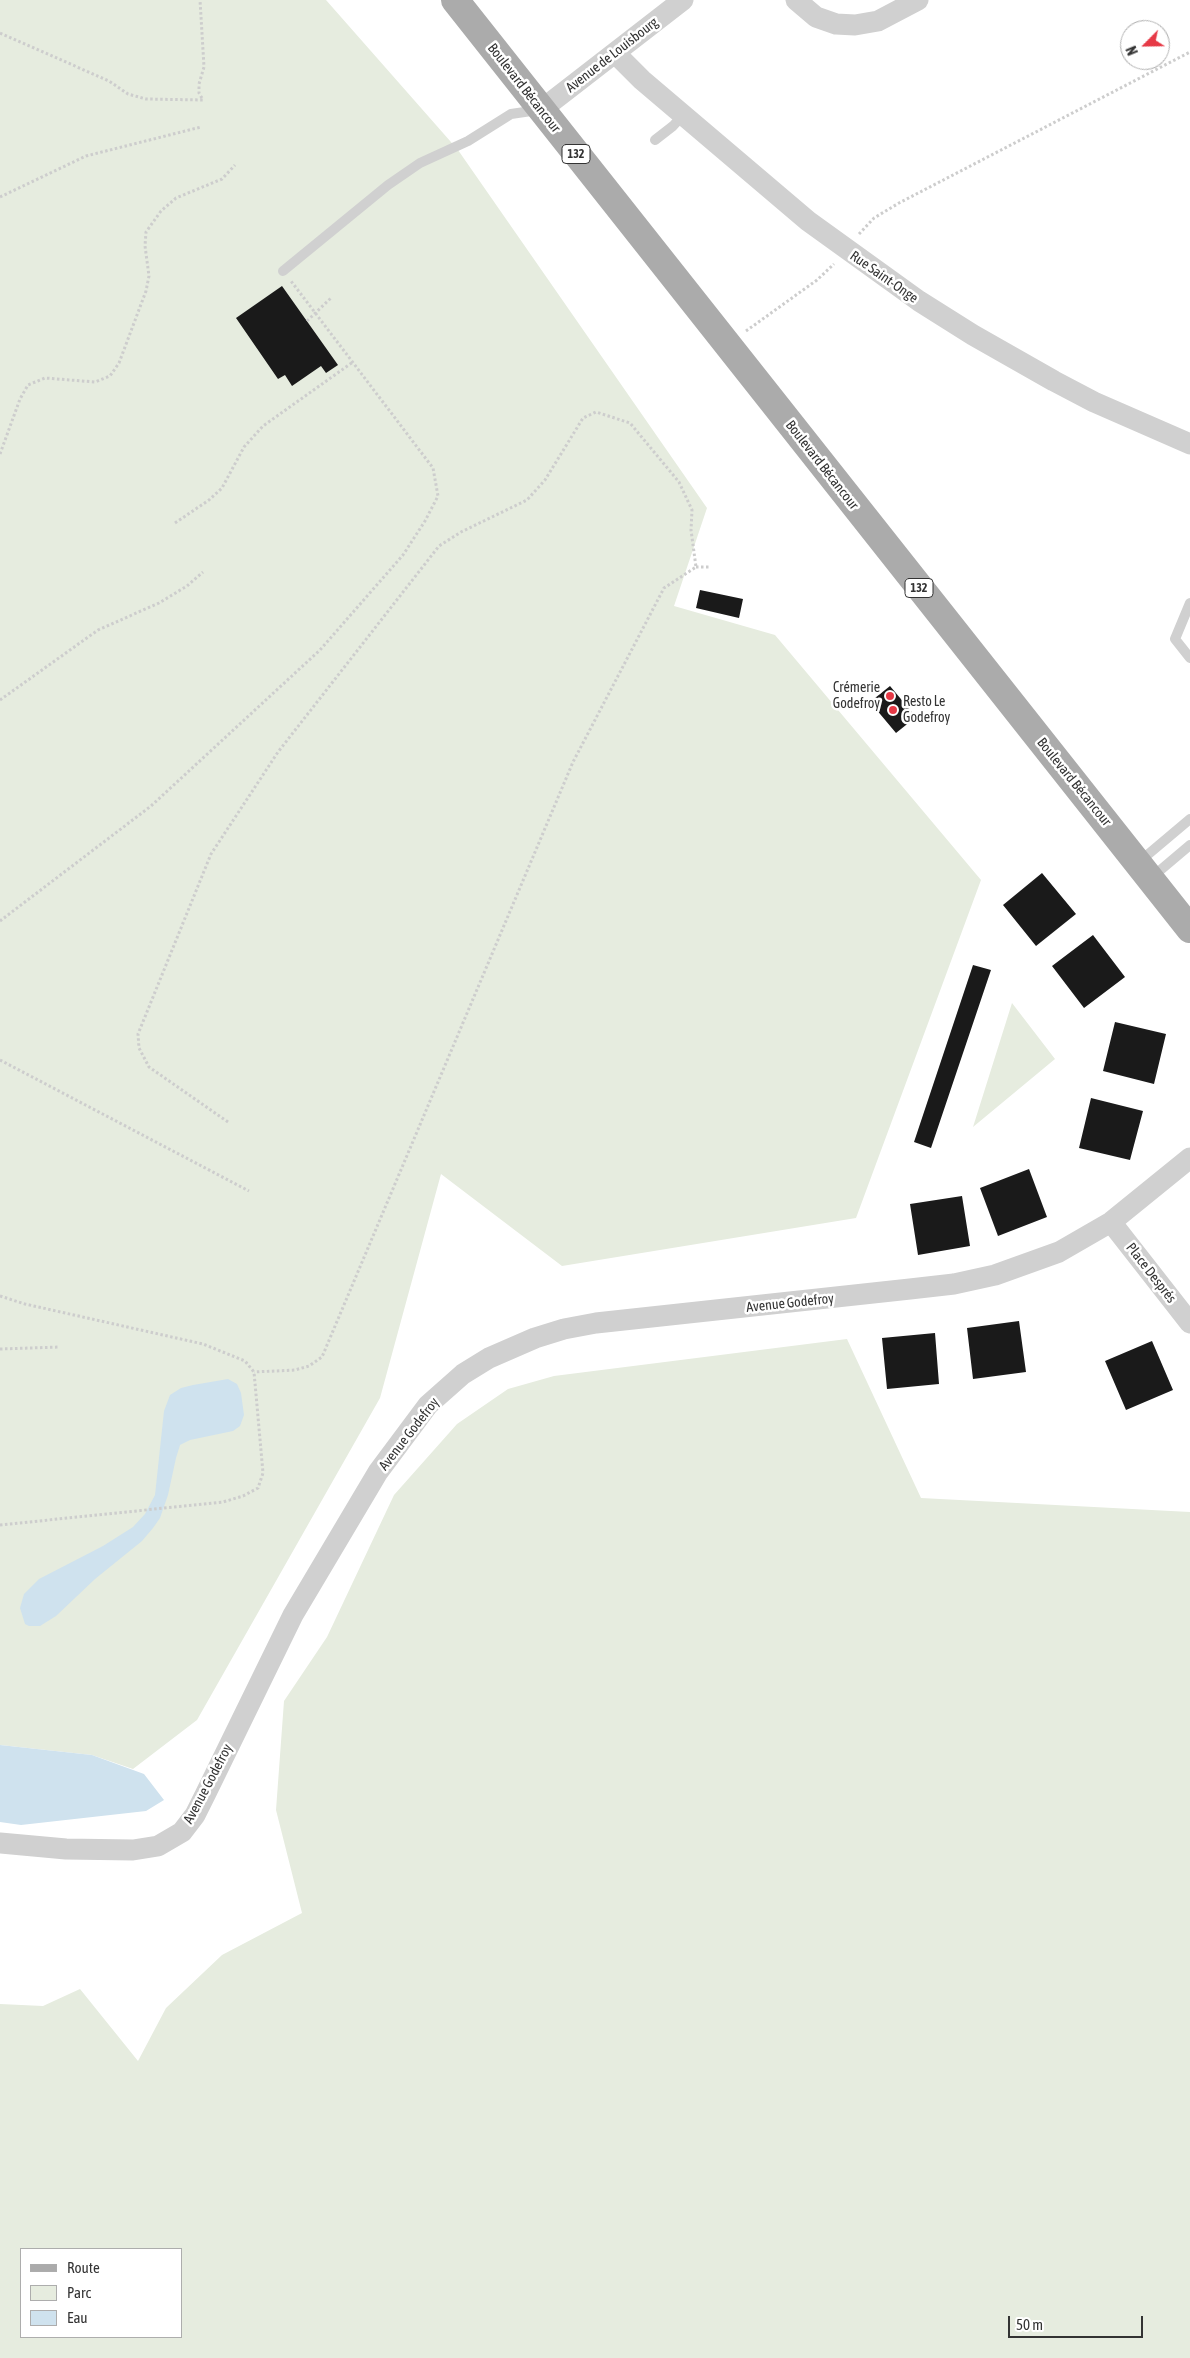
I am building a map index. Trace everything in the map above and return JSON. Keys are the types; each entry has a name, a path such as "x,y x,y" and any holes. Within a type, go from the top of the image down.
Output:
{"main road":[{"name":"Boulevard Bécancour","path":"455,0 1190,929"}],"street":[{"name":"Avenue de Louisbourg","path":"541,110 682,0"},
{"path":"796,0 816,17 836,24 855,25 878,21 918,0"},
{"name":"Rue Saint-Onge","path":"615,53 642,80 808,221 919,302 992,347 1061,385 1190,444"},
{"name":"Avenue Godefroy","path":"0,1843 75,1850 133,1850 158,1846 182,1832 205,1795 292,1615 378,1472 428,1405 463,1374 489,1358 542,1335 596,1323 888,1292 985,1278 1024,1266 1059,1252 1111,1222 1190,1158"},
{"name":"Place Després","path":"1111,1222 1190,1323"}],"lane":[{"path":"283,271 388,184 420,163 468,141 511,114 541,110"},
{"path":"655,140 683,115"},
{"path":"1190,604 1174,639 1190,658"},
{"path":"1144,870 1190,819"},
{"path":"1144,870 1190,845"}],"path":[{"path":"0,33 109,81 128,94 146,99 202,100 199,93 199,84 204,67 200,0"},
{"path":"855,238 874,218 899,203 1190,52"},
{"path":"0,197 86,156 202,127"},
{"path":"0,454 20,399 28,385 45,378 95,382 110,376 119,363 146,291 149,276 145,246 146,232 161,211 176,198 222,179 234,165"},
{"path":"742,334 817,280 839,258"},
{"path":"0,921 151,806 279,690 320,650 396,562 425,521 438,496 432,468 317,313 283,271"},
{"path":"307,321 332,297"},
{"path":"175,523 222,488 244,447 263,426 353,362"},
{"path":"228,1122 149,1067 139,1048 138,1034 211,854 278,752 439,546 461,532 527,500 545,480 583,418 596,412 630,422 679,482 692,510 691,530 696,567"},
{"path":"254,1372 295,1370 309,1366 322,1357 573,762 664,588 696,567 710,567"},
{"path":"0,700 98,630 159,603 187,586 203,572"},
{"path":"0,1060 249,1191"},
{"path":"0,1296 25,1304 203,1344 245,1361 254,1372 263,1473 258,1488 243,1496 223,1502 0,1525"},
{"path":"0,1349 59,1347"}],"green space":[{"path":"0,0 326,0 458,150 707,508 674,606 775,635 981,880 856,1218 562,1266 441,1174 380,1398 197,1720 133,1769 92,1755 0,1745"},
{"path":"1012,1003 1055,1059 973,1127"},
{"path":"847,1339 921,1498 1190,1512 1190,2358 0,2358 0,2004 43,2006 80,1989 138,2061 166,2008 222,1955 302,1913 276,1810 284,1701 327,1637 394,1495 457,1424 508,1389 554,1376"}],"water":[{"path":"228,1379 237,1384 241,1393 244,1415 240,1426 233,1431 190,1440 180,1445 168,1495 160,1518 142,1541 95,1579 56,1616 40,1626 25,1624 20,1608 24,1594 39,1579 103,1546 133,1527 145,1514 155,1495 164,1411 170,1395 181,1388"},
{"path":"0,1745 92,1755 144,1774 164,1800 146,1811 21,1825 0,1822"}],"building":[{"path":"282,286 338,365 326,373 321,366 292,386 285,375 278,379 236,318"},
{"path":"700,590 743,599 739,618 696,608"},
{"name":"Resto Le Godefroy","path":"890,686 916,717 896,733 870,702"},
{"path":"1042,873 1076,914 1036,946 1003,905"},
{"path":"1093,935 1125,977 1084,1008 1052,966"},
{"path":"973,965 991,970 931,1148 914,1142"},
{"path":"1115,1022 1166,1034 1154,1084 1103,1071"},
{"path":"1091,1098 1143,1111 1130,1160 1079,1148"},
{"path":"1029,1169 1047,1217 998,1236 980,1188"},
{"path":"962,1196 970,1246 918,1255 910,1204"},
{"path":"1019,1321 1026,1372 973,1379 967,1328"},
{"path":"935,1333 939,1384 887,1389 882,1338"},
{"path":"1152,1341 1173,1390 1126,1410 1105,1361"}],"place":[{"name":"Crémerie Godefroy","path":"890,696"},
{"name":"Resto Le Godefroy","path":"893,710"}]}
